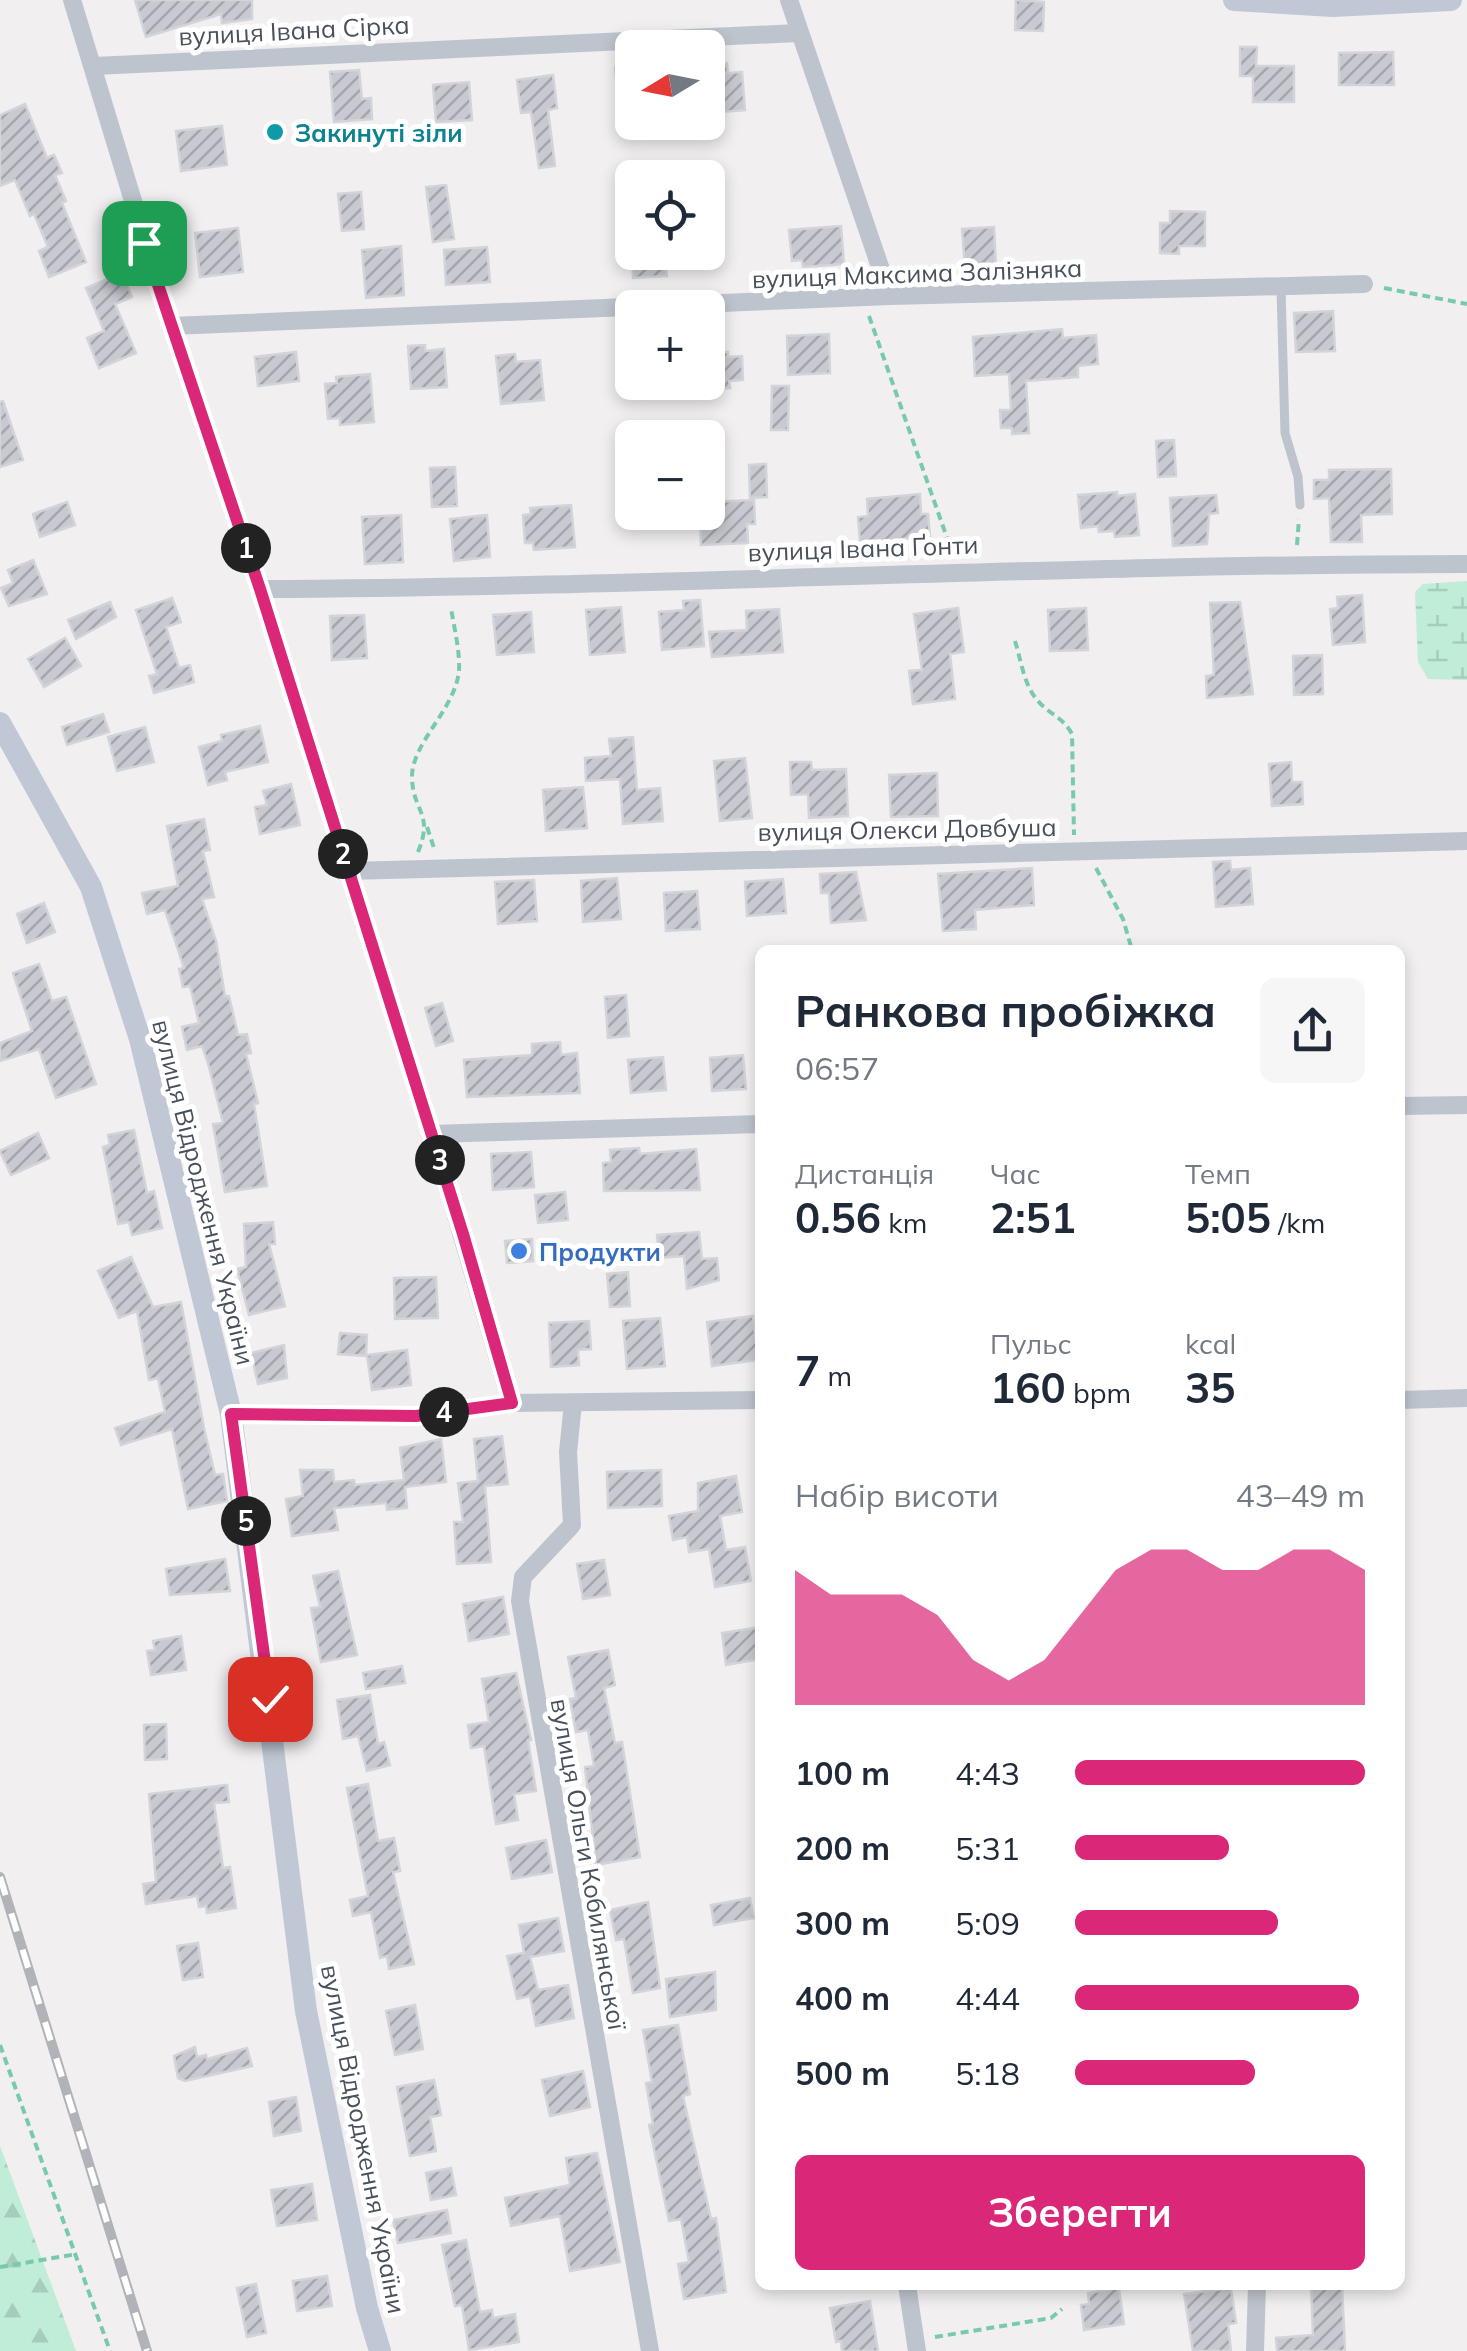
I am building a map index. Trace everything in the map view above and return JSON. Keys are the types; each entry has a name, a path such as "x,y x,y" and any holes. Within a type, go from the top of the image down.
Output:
{"street":[{"path":"72,0 171,326 260,589 432,1134 512,1403"},
{"path":"789,0 890,296"},
{"path":"1234,0 1333,6 1467,2"},
{"name":"вулиця Івана Сірка","path":"94,66 798,32"},
{"name":"вулиця Максима Залізняка","path":"171,326 890,296 1364,284"},
{"name":"вулиця Івана Ґонти","path":"260,589 449,588 958,570 1467,564"},
{"name":"вулиця Відродження України","path":"0,723 90,887 140,1038 231,1414 306,2011 366,2308 380,2351"},
{"name":"вулиця Олекси Довбуша","path":"348,871 443,865 1467,841"},
{"path":"1405,1106 1467,1105"},
{"path":"432,1134 755,1124"},
{"path":"1405,1400 1467,1398"},
{"path":"231,1414 416,1416 512,1403 755,1400"},
{"name":"вулиця Ольги Кобилянської","path":"573,1403 568,1452 572,1524 523,1577 520,1602 650,2351"},
{"path":"908,2290 916,2346"},
{"path":"1256,2290 1256,2351"}],"lane":[{"path":"1281,289 1285,433 1298,477 1300,505"}],"path":[{"path":"1364,284 1467,304"},
{"path":"863,297 958,570"},
{"path":"1296,564 1300,505"},
{"path":"443,865 412,779 414,763 450,700 459,671 449,588"},
{"path":"1015,641 1030,689 1038,702 1064,720 1072,734 1082,849 1123,919 1131,945"},
{"path":"411,866 427,827"},
{"path":"0,2045 110,2351"},
{"path":"0,2267 77,2254"},
{"path":"916,2346 1051,2318 1062,2309"}],"green space":[{"path":"1467,581 1467,680 1428,679 1418,662 1415,592 1423,584"},
{"path":"0,2146 76,2351 0,2351"}],"building":[{"path":"135,0 252,0 252,19 222,23 221,14 146,37"},
{"path":"1016,0 1044,2 1043,31 1015,30"},
{"path":"1240,47 1257,47 1256,66 1294,66 1294,102 1253,102 1253,76 1240,76"},
{"path":"1393,52 1394,85 1339,85 1339,53"},
{"path":"725,63 728,73 742,72 745,110 725,112"},
{"path":"359,70 362,99 371,98 372,119 334,122 330,72"},
{"path":"553,75 557,108 548,110 555,166 539,168 531,112 521,113 517,80"},
{"path":"469,82 472,120 436,122 433,85"},
{"path":"25,104 47,158 54,155 62,173 55,175 66,201 62,203 86,262 49,277 39,251 48,247 34,214 30,216 15,180 0,186 0,115"},
{"path":"222,126 227,165 181,171 176,131"},
{"path":"446,185 454,239 433,242 426,187"},
{"path":"361,192 364,229 342,231 338,194"},
{"path":"1170,211 1205,212 1205,246 1179,246 1179,254 1160,253 1160,223 1170,223"},
{"path":"841,226 844,264 803,267 802,260 792,261 789,230"},
{"path":"994,227 996,266 965,268 962,229"},
{"path":"238,228 243,272 200,277 195,233"},
{"path":"401,246 404,295 366,298 362,250"},
{"path":"487,247 490,282 446,285 444,250"},
{"path":"633,270 666,270 667,276 633,278"},
{"path":"122,273 132,297 115,304 136,353 99,368 87,338 104,331 86,288"},
{"path":"1333,311 1335,351 1296,352 1294,313"},
{"path":"1062,329 1063,338 1096,335 1098,364 1078,366 1078,377 1026,381 1029,433 1012,434 1012,428 1001,428 1000,410 1011,410 1009,374 975,376 973,337"},
{"path":"829,334 830,373 788,375 787,336"},
{"path":"425,345 425,351 444,349 447,387 411,389 408,346"},
{"path":"296,352 299,381 258,386 255,357"},
{"path":"725,352 728,357 742,356 743,380 729,381 730,388 725,388"},
{"path":"515,354 516,362 540,360 544,400 501,404 496,356"},
{"path":"370,374 374,422 340,425 340,418 328,419 325,384 337,383 336,377"},
{"path":"772,386 789,386 788,430 771,430"},
{"path":"3,401 23,460 0,467 0,402"},
{"path":"1174,440 1176,476 1158,477 1156,441"},
{"path":"766,464 767,497 750,498 749,465"},
{"path":"455,467 457,506 432,507 430,468"},
{"path":"1391,469 1392,514 1361,515 1362,542 1331,542 1329,498 1314,499 1314,480 1329,480 1329,470"},
{"path":"1117,492 1117,496 1135,494 1139,535 1115,537 1114,531 1099,532 1098,526 1081,528 1078,495"},
{"path":"920,494 921,514 928,514 930,537 860,542 858,517 868,516 867,499"},
{"path":"1216,495 1218,513 1209,514 1207,544 1173,546 1170,498"},
{"path":"754,500 755,524 747,524 748,543 701,545 701,530 725,530 725,501"},
{"path":"67,502 75,525 40,537 33,514"},
{"path":"571,505 575,547 534,550 533,543 525,543 523,515 531,514 530,508"},
{"path":"401,515 403,562 365,564 362,517"},
{"path":"487,515 490,557 454,561 450,519"},
{"path":"33,560 47,594 9,606 1,588 13,583 8,570"},
{"path":"1362,595 1365,642 1333,645 1330,609 1338,608 1337,597"},
{"path":"172,598 181,622 166,627 179,668 190,665 194,682 154,693 149,676 157,674 136,610"},
{"path":"700,600 704,646 662,650 659,612 684,610 683,601"},
{"path":"110,602 116,617 76,639 68,620"},
{"path":"1240,602 1253,694 1207,698 1206,676 1214,675 1210,603"},
{"path":"621,607 625,652 590,655 586,610"},
{"path":"958,608 964,652 950,654 955,699 913,704 909,671 922,670 914,614"},
{"path":"1086,608 1088,650 1050,651 1048,610"},
{"path":"779,609 783,652 712,657 709,632 747,630 746,611"},
{"path":"531,612 534,652 497,655 493,615"},
{"path":"364,615 367,658 332,660 330,616"},
{"path":"65,638 81,666 44,687 28,659"},
{"path":"1322,655 1323,694 1294,695 1293,656"},
{"path":"103,714 109,732 67,745 62,727"},
{"path":"260,726 268,762 225,772 227,780 208,785 199,747 222,741 221,735"},
{"path":"145,727 154,762 117,771 108,737"},
{"path":"633,737 637,790 660,788 663,821 623,824 620,779 586,781 585,758 611,756 609,739"},
{"path":"745,758 752,818 720,821 714,761"},
{"path":"790,762 811,762 812,770 846,769 848,816 809,818 808,794 791,795"},
{"path":"1291,762 1292,782 1302,782 1303,804 1272,806 1269,764"},
{"path":"937,773 938,816 891,817 889,775"},
{"path":"291,784 300,825 260,834 255,807 267,805 263,791"},
{"path":"583,787 587,828 546,831 543,790"},
{"path":"204,819 210,850 203,851 214,897 202,899 238,1035 247,1034 251,1053 246,1054 258,1103 254,1104 267,1186 225,1192 213,1124 223,1123 208,1063 202,1046 187,1050 182,1027 199,1023 190,986 183,987 179,969 184,968 165,910 147,914 142,893 178,886 167,826"},
{"path":"1230,861 1231,870 1250,868 1253,904 1216,907 1213,862"},
{"path":"1032,868 1034,905 975,910 976,929 943,931 938,874"},
{"path":"856,872 866,920 831,923 829,893 821,893 820,874"},
{"path":"617,878 621,919 583,922 581,881"},
{"path":"783,879 786,913 747,916 745,882"},
{"path":"534,880 537,921 498,924 495,882"},
{"path":"697,891 700,929 666,931 664,893"},
{"path":"44,903 55,932 27,943 17,914"},
{"path":"39,964 52,1001 66,997 96,1084 56,1098 39,1049 0,1061 0,1043 32,1031 13,973"},
{"path":"626,995 629,1036 608,1038 605,997"},
{"path":"442,1003 453,1041 436,1046 425,1008"},
{"path":"560,1042 561,1055 577,1053 580,1093 467,1097 464,1060 532,1055 532,1044"},
{"path":"743,1055 746,1089 712,1091 710,1058"},
{"path":"663,1057 666,1090 631,1093 628,1060"},
{"path":"134,1130 147,1193 154,1191 162,1228 132,1235 129,1222 118,1224 103,1147 110,1145 108,1135"},
{"path":"38,1133 49,1158 11,1175 0,1151"},
{"path":"639,1148 640,1154 696,1149 700,1190 604,1191 603,1163 611,1162 610,1150"},
{"path":"531,1152 534,1187 493,1190 491,1154"},
{"path":"565,1192 568,1220 538,1223 535,1195"},
{"path":"273,1222 275,1244 269,1244 285,1306 249,1315 237,1269 246,1267 244,1224"},
{"path":"699,1232 702,1259 717,1258 719,1280 687,1289 684,1256 659,1258 657,1235"},
{"name":"Продукти","path":"532,1239 533,1261 507,1263 505,1241"},
{"path":"131,1257 153,1307 181,1302 204,1428 215,1475 223,1474 227,1501 188,1509 172,1429 121,1445 115,1428 165,1412 158,1378 149,1380 137,1311 119,1318 98,1271"},
{"path":"628,1272 630,1306 610,1307 607,1274"},
{"path":"436,1277 438,1318 395,1319 394,1278"},
{"path":"753,1316 755,1360 712,1366 707,1322"},
{"path":"660,1318 665,1366 627,1369 623,1321"},
{"path":"589,1321 591,1349 578,1350 579,1365 551,1367 549,1323"},
{"path":"340,1333 367,1335 366,1356 338,1354"},
{"path":"284,1345 287,1378 258,1384 251,1353"},
{"path":"407,1350 411,1385 372,1390 367,1355"},
{"path":"502,1436 508,1484 485,1486 491,1562 457,1564 454,1522 463,1522 458,1483 478,1481 474,1439"},
{"path":"441,1439 446,1482 405,1487 407,1508 387,1510 386,1503 334,1508 338,1530 292,1536 286,1499 303,1496 300,1470 333,1470 334,1482 354,1480 355,1485 404,1480 400,1448"},
{"path":"661,1470 662,1506 608,1508 607,1472"},
{"path":"736,1476 742,1512 720,1516 726,1550 745,1547 751,1581 715,1587 709,1549 689,1552 687,1537 673,1540 669,1516 698,1511 698,1483"},
{"path":"225,1559 230,1591 170,1595 166,1569"},
{"path":"604,1560 610,1595 583,1599 577,1564"},
{"path":"338,1571 357,1655 321,1662 311,1608 320,1607 313,1576"},
{"path":"503,1597 509,1634 469,1641 463,1604"},
{"path":"755,1628 755,1660 726,1665 722,1633"},
{"path":"181,1636 186,1670 151,1675 147,1651 155,1650 153,1641"},
{"path":"608,1650 615,1685 604,1688 615,1743 622,1742 640,1857 596,1865 585,1767 594,1766 588,1730 576,1732 570,1699 576,1698 568,1657"},
{"path":"402,1666 405,1683 366,1689 363,1673"},
{"path":"516,1673 531,1740 536,1791 514,1794 518,1820 496,1824 484,1746 471,1748 468,1725 489,1722 482,1679"},
{"path":"370,1695 378,1744 384,1742 390,1765 367,1771 358,1736 343,1739 337,1700"},
{"path":"166,1724 167,1759 145,1760 144,1725"},
{"path":"368,1784 378,1841 394,1838 400,1871 393,1872 414,1964 389,1969 387,1956 380,1958 371,1912 353,1916 350,1900 368,1896 347,1788"},
{"path":"227,1785 229,1802 214,1803 223,1868 230,1867 236,1908 207,1913 206,1906 199,1907 197,1896 146,1904 143,1884 156,1882 149,1794"},
{"path":"546,1840 552,1872 512,1879 506,1848"},
{"path":"750,1898 754,1918 714,1925 711,1905"},
{"path":"648,1902 660,1988 633,1993 624,1939 616,1940 610,1910"},
{"path":"558,1918 564,1951 530,1957 538,1990 568,1985 574,2018 536,2026 530,1996 517,1999 507,1956 524,1953 519,1925"},
{"path":"198,1943 203,1977 183,1980 177,1946"},
{"path":"715,1972 716,2010 670,2017 666,1979"},
{"path":"415,2005 423,2049 395,2055 386,2011"},
{"path":"678,2025 690,2094 683,2096 711,2219 716,2218 726,2292 684,2299 678,2264 689,2262 681,2219 669,2221 649,2125 653,2124 646,2083 652,2082 643,2030"},
{"path":"195,2047 197,2057 206,2055 207,2059 247,2048 252,2066 185,2081 178,2078 174,2056"},
{"path":"583,2071 590,2107 550,2116 542,2080"},
{"path":"434,2080 441,2115 430,2117 436,2151 410,2156 397,2087"},
{"path":"296,2097 301,2131 274,2136 269,2102"},
{"path":"597,2153 620,2262 570,2271 560,2216 511,2226 505,2198 570,2185 566,2158"},
{"path":"451,2168 456,2195 431,2200 426,2173"},
{"path":"312,2184 317,2220 277,2226 271,2190"},
{"path":"447,2210 451,2233 398,2243 393,2220"},
{"path":"466,2240 480,2312 492,2310 493,2318 515,2314 519,2342 469,2350 462,2305 455,2306 442,2245"},
{"path":"327,2276 332,2306 297,2311 293,2281"},
{"path":"256,2284 266,2333 247,2337 237,2288"},
{"path":"1119,2290 1124,2324 1084,2330 1081,2305 1089,2304 1088,2293"},
{"path":"1231,2290 1236,2323 1228,2324 1231,2351 1193,2351 1184,2294"},
{"path":"1311,2290 1342,2290 1345,2351 1277,2351 1276,2338 1313,2335"},
{"path":"870,2301 878,2351 842,2351 841,2341 836,2342 830,2308"}],"railway":[{"path":"0,1877 147,2351"}],"place":[{"name":"Закинуті зіли","path":"275,132"},
{"name":"Продукти","path":"519,1251"}],"route":[{"path":"144,243 260,589 494,1334 512,1403 416,1416 231,1414 270,1699"}]}
